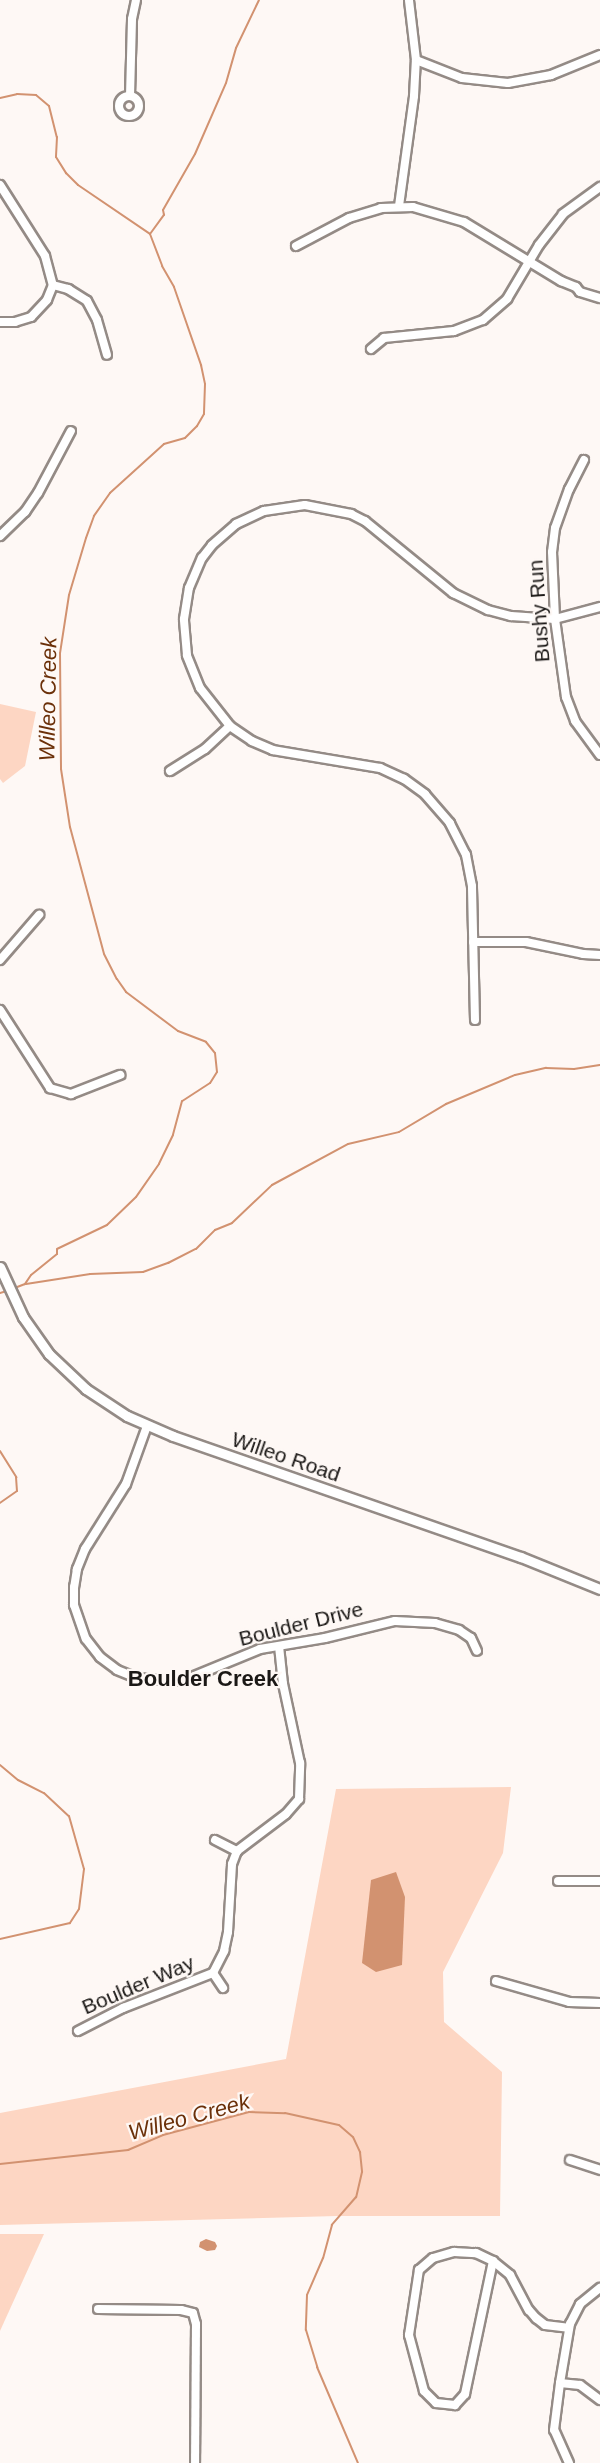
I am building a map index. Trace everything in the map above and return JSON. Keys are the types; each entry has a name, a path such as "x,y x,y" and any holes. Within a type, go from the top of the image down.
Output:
{"street":[{"path":"130,96 132,20 136,0"},
{"path":"399,206 414,96 416,60 409,0"},
{"path":"416,60 462,78 508,82 551,75 600,55"},
{"path":"0,185 45,256 52,285 47,300 31,317 15,322 0,322"},
{"path":"371,349 384,338 454,331 483,320 507,299 529,262 563,214 600,188"},
{"path":"296,246 349,218 381,208 399,206 430,211 464,222 529,262 576,287 580,292 600,298"},
{"path":"52,285 68,289 87,301 97,320 107,355"},
{"path":"0,536 25,512 38,493 71,431"},
{"name":"Bushy Run","path":"584,460 569,489 555,528 552,552 555,619 566,697 575,721 588,742 600,755"},
{"path":"475,1020 472,886 466,855 450,823 425,794 404,779 380,768 273,750 252,741 230,726 208,702 192,671 185,639 185,603 195,572 212,545 236,524 264,511 305,505 351,514 378,529 436,582 467,602 511,616 555,619 600,607"},
{"path":"170,771 205,750 230,726"},
{"path":"0,960 39,915"},
{"path":"473,942 526,942 583,954 600,955"},
{"path":"0,1011 50,1088 71,1094 120,1076"},
{"name":"Willeo Road","path":"1,1268 28,1325 49,1354 86,1389 147,1426 530,1561 600,1589"},
{"name":"Boulder Drive","path":"147,1426 126,1484 85,1549 77,1569 74,1605 86,1639 100,1657 117,1670 137,1678 159,1682 187,1678 245,1654 325,1638 380,1623 411,1621 459,1630 471,1638 477,1651"},
{"path":"215,1840 237,1851 286,1814 299,1799 300,1763 279,1646"},
{"name":"Boulder Way","path":"78,2031 123,2008 213,1973 224,1951 228,1932 232,1864 237,1851"},
{"path":"558,1881 600,1881"},
{"name":"Boulder Way","path":"213,1973 223,1988"},
{"path":"496,1981 569,2002 600,2003"},
{"path":"570,2160 600,2170"},
{"path":"493,2261 465,2394 455,2405 436,2403 424,2391 409,2335 419,2270 433,2258 454,2252 477,2253 493,2261 510,2275 536,2319 546,2325 568,2328"},
{"path":"569,2463 554,2430 568,2328 580,2304 600,2288"},
{"path":"98,2309 181,2310 193,2313 196,2324 195,2463"},
{"path":"560,2383 580,2385 600,2400"}],"shaded area":[{"path":"0,704 36,712 25,766 3,783 0,779"},
{"path":"511,1787 503,1853 443,1972 444,2022 502,2072 500,2216 337,2216 0,2225 0,2113 286,2059 336,1789"},
{"path":"396,1872 405,1897 402,1965 376,1972 362,1963 371,1880"},
{"path":"0,2234 44,2234 0,2331"},
{"path":"206,2239 215,2242 217,2246 215,2250 207,2251 199,2247 200,2242"}],"waterway":[{"path":"150,234 164,215 163,210 195,154 226,83 236,48 259,0"},
{"name":"Willeo Creek","path":"0,98 17,94 36,95 49,106 57,137 56,157 66,173 78,185 150,234 162,266 174,287 201,365 205,384 204,414 197,426 185,438 164,444 110,493 94,516 86,538 69,595 60,653 61,769 70,827 104,954 126,992 178,1031 206,1042 215,1053 217,1072 210,1083 182,1101 173,1135 159,1164 136,1197 107,1225 57,1249 57,1254 31,1275 25,1284 12,1289"},
{"path":"26,1284 90,1274 143,1272 168,1263 196,1249 215,1230 232,1223 272,1185 348,1144 399,1132 446,1104 515,1075 546,1068 574,1069 600,1065"},
{"name":"Willeo Creek","path":"0,1293 7,1291"},
{"name":"Willeo Creek","path":"0,1451 16,1477 17,1491 0,1503"},
{"name":"Willeo Creek","path":"0,1765 18,1780 44,1793 69,1816 84,1869 79,1909 70,1923 0,1939"},
{"name":"Willeo Creek","path":"0,2164 128,2150 163,2135 249,2112 285,2113 339,2125 353,2137 360,2152 362,2172 356,2197 332,2225 323,2258 307,2295 306,2330 317,2367 358,2463"}],"district":[{"name":"Boulder Creek","path":"203,1679"}]}
